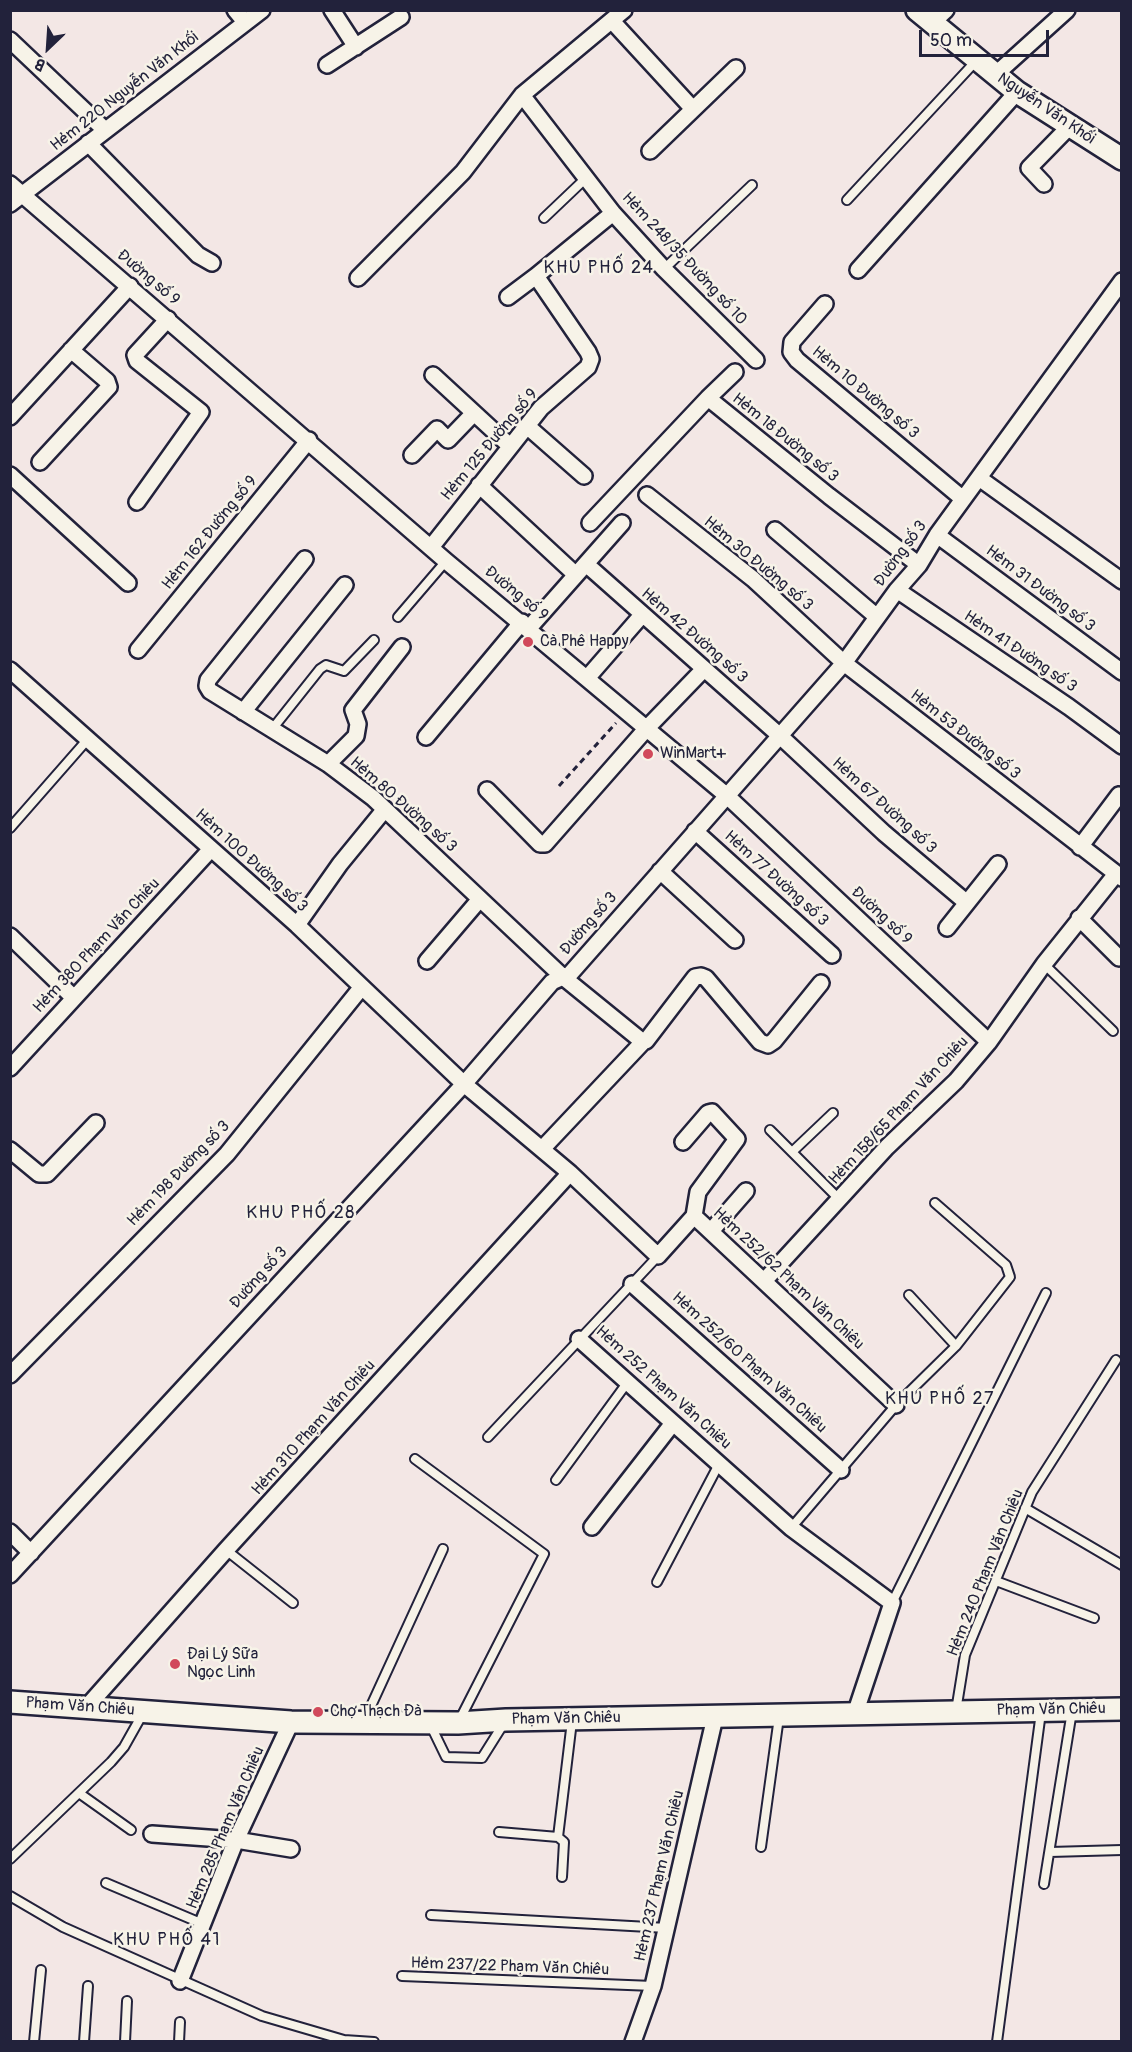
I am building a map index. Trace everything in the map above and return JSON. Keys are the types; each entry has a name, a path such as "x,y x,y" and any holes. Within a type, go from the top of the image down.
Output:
{"main road":[{"name":"Nguyễn Văn Khối","path":"932,15 976,61 1017,92 1122,159"},
{"name":"Phạm Văn Chiêu","path":"10,1702 291,1722 364,1721 458,1724 506,1720 1122,1709"}],"street":[{"name":"Hẻm 220 Nguyễn Văn Khối","path":"14,194 105,130 240,16 262,10"},
{"path":"332,10 356,47"},
{"path":"995,75 1067,10"},
{"path":"358,278 463,172 522,95 618,16 693,109"},
{"path":"327,65 401,17"},
{"path":"10,40 105,130"},
{"path":"650,150 736,68"},
{"path":"858,270 1017,92"},
{"name":"Hẻm 248/35 Đường số 10","path":"522,95 613,213 664,269 756,360"},
{"path":"1044,184 1029,168 1070,126"},
{"path":"88,143 198,255 212,263"},
{"name":"Đường số 9","path":"14,194 130,286 432,546 446,561 526,625 726,795 989,1042"},
{"path":"507,297 613,213"},
{"name":"Hẻm 125 Đường số 9","path":"432,546 541,408 588,367 591,359 536,276"},
{"name":"Đường số 3","path":"10,1575 464,1084 552,982 570,974 844,663 897,590 919,565 963,499 1122,281"},
{"path":"10,417 130,286"},
{"name":"Hẻm 10 Đường số 3","path":"825,304 792,342 791,352 797,360 963,499"},
{"path":"137,502 201,412 198,407 137,361 135,355 168,319"},
{"path":"40,462 109,387 107,381 71,350"},
{"path":"708,398 735,372"},
{"path":"433,375 510,446"},
{"name":"Hẻm 18 Đường số 3","path":"590,523 708,398 919,565"},
{"path":"412,455 437,429 448,440 474,413"},
{"path":"527,426 584,476"},
{"name":"Hẻm 162 Đường số 9","path":"138,650 309,440"},
{"path":"10,475 128,583"},
{"path":"979,478 1122,581"},
{"name":"Hẻm 42 Đường số 3","path":"478,485 581,569 642,615 779,735"},
{"name":"Hẻm 30 Đường số 3","path":"647,495 753,579 844,663"},
{"path":"426,737 526,625 622,523"},
{"path":"775,530 877,617"},
{"name":"Hẻm 31 Đường số 3","path":"938,535 1122,672"},
{"name":"Hẻm 80 Đường số 3","path":"305,559 208,680 207,686 210,691 328,764 385,809 563,977 643,1042"},
{"path":"243,712 345,585"},
{"name":"Hẻm 41 Đường số 3","path":"897,590 1069,707 1122,746"},
{"path":"588,677 642,615"},
{"path":"328,764 358,731 353,710 402,647"},
{"name":"Hẻm 53 Đường số 3","path":"844,663 1119,876"},
{"path":"486,790 540,844 545,844 647,728 704,669"},
{"name":"Hẻm 100 Đường số 3","path":"10,670 297,925 464,1084"},
{"name":"Hẻm 67 Đường số 3","path":"779,735 884,833 967,903"},
{"path":"1080,846 1119,795"},
{"path":"297,925 340,864 385,809"},
{"name":"Hẻm 77 Đường số 3","path":"695,831 832,954"},
{"name":"Hẻm 380 Phạm Văn Chiêu","path":"10,1068 211,849"},
{"path":"947,928 998,864"},
{"path":"660,871 735,940"},
{"name":"Hẻm 158/65 Phạm Văn Chiêu","path":"765,1280 887,1147 956,1080 989,1042 1079,918 1119,876"},
{"path":"427,960 480,899"},
{"path":"1079,918 1119,958"},
{"path":"10,936 74,998"},
{"path":"542,1149 646,1041 695,977 701,975 706,978 760,1042 768,1045 774,1041 822,983"},
{"name":"Hẻm 198 Đường số 3","path":"10,1375 226,1154 361,988"},
{"path":"464,1084 570,1173 658,1256"},
{"path":"683,1142 708,1113 712,1112 737,1138 698,1192 694,1216"},
{"path":"10,1150 39,1174 47,1174 96,1123"},
{"name":"Hẻm 310 Phạm Văn Chiêu","path":"86,1709 226,1550 570,1173"},
{"path":"711,1231 746,1191"},
{"name":"Hẻm 252/62 Phạm Văn Chiêu","path":"658,1256 694,1216 896,1405"},
{"name":"Hẻm 252/60 Phạm Văn Chiêu","path":"632,1284 841,1470"},
{"name":"Hẻm 252 Phạm Văn Chiêu","path":"579,1339 791,1528 892,1603"},
{"path":"592,1527 673,1423"},
{"path":"10,1532 32,1553"},
{"path":"855,1714 892,1603"},
{"name":"Hẻm 237 Phạm Văn Chiêu","path":"633,2042 653,1986 715,1717"},
{"name":"Hẻm 285 Phạm Văn Chiêu","path":"180,1981 236,1840 291,1722"},
{"path":"152,1834 236,1840 291,1849"}],"lane":[{"path":"847,200 976,61"},
{"path":"544,218 586,178"},
{"path":"664,269 752,185"},
{"path":"398,617 446,561"},
{"path":"273,728 320,669 326,665 344,671 374,640"},
{"path":"10,828 88,740"},
{"path":"1044,964 1113,1031"},
{"path":"792,1152 833,1113"},
{"path":"770,1130 840,1200"},
{"path":"791,1528 896,1405 956,1346 1010,1277 1006,1265 935,1203"},
{"name":"Hẻm 252 Phạm Văn Chiêu","path":"579,1339 658,1256"},
{"path":"892,1603 1046,1293"},
{"path":"909,1295 956,1346"},
{"path":"488,1437 579,1339"},
{"name":"Hẻm 240 Phạm Văn Chiêu","path":"955,1712 965,1655 1032,1492 1116,1360"},
{"path":"556,1480 627,1383"},
{"path":"415,1459 544,1554 458,1724"},
{"path":"657,1582 719,1464"},
{"path":"1025,1508 1122,1565"},
{"path":"364,1721 443,1549"},
{"path":"226,1550 293,1603"},
{"path":"996,1581 1094,1618"},
{"path":"997,2042 1042,1710"},
{"path":"1044,1884 1072,1710"},
{"path":"10,1859 124,1747 144,1711"},
{"path":"761,1848 779,1715"},
{"path":"558,1837 573,1719"},
{"path":"429,1722 446,1757 482,1758 506,1720"},
{"path":"79,1793 131,1830"},
{"path":"499,1832 558,1837 564,1842 562,1877"},
{"path":"1050,1852 1122,1850"},
{"path":"106,1883 204,1924"},
{"path":"10,1896 63,1927 262,2016 344,2040 374,2042"},
{"path":"431,1915 667,1928"},
{"path":"34,2042 41,1970"},
{"name":"Hẻm 237/22 Phạm Văn Chiêu","path":"402,1977 653,1986"},
{"path":"84,2042 88,1986"},
{"path":"125,2042 127,2001"},
{"path":"179,2042 180,2022"}],"path":[{"path":"559,786 627,711"}],"place":[{"name":"Cà Phê Happy","path":"528,642"},
{"name":"WinMart+","path":"648,754"},
{"name":"Đại Lý Sữa Ngọc Linh","path":"175,1664"},
{"name":"Chợ Thạch Đà","path":"318,1712"}],"district":[{"name":"KHU PHỐ 24","path":"599,268"},
{"name":"KHU PHỐ 28","path":"301,1213"},
{"name":"KHU PHỐ 27","path":"940,1399"},
{"name":"KHU PHỐ 41","path":"167,1940"}]}
